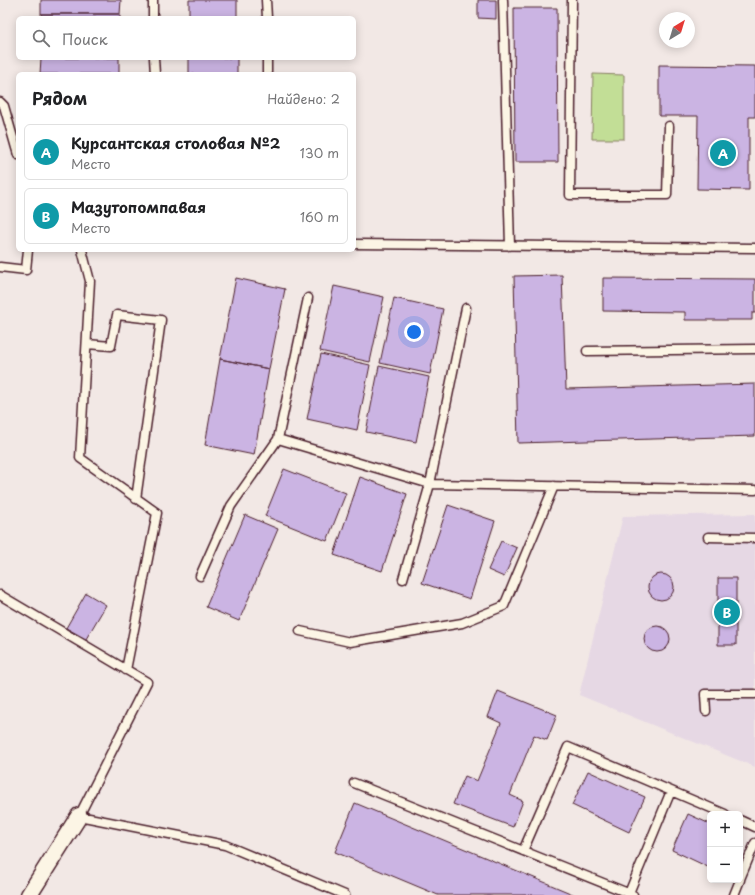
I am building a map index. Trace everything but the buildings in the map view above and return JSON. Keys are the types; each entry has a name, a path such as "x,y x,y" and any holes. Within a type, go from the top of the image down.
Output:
{"street":[{"path":"29,895 79,816"}],"lane":[{"path":"153,0 153,16"},
{"path":"266,0 267,16"},
{"path":"503,0 510,246"},
{"path":"572,0 570,194 667,195 669,126"},
{"path":"154,60 155,72"},
{"path":"267,60 267,72"},
{"path":"0,102 4,106 16,148"},
{"path":"356,244 755,248"},
{"path":"0,266 26,270 28,252"},
{"path":"83,252 90,281 80,458 156,513 126,670"},
{"path":"200,576 231,506 278,439 308,298"},
{"path":"403,578 430,484 466,308"},
{"path":"87,344 111,346 117,315 161,320 136,499"},
{"path":"587,351 755,349"},
{"path":"278,439 430,484 755,490"},
{"path":"300,631 350,642 462,622 504,606 554,486"},
{"path":"708,537 755,538"},
{"path":"0,595 147,682 79,816 226,845 345,895"},
{"path":"706,711 705,694 755,694"},
{"path":"523,851 568,748 718,811"},
{"path":"354,783 631,894 671,791"},
{"path":"743,821 755,827"},
{"path":"743,873 755,843"},
{"path":"734,895 739,883"}],"shaded area":[{"path":"755,514 755,767 579,695 623,516"}],"green space":[{"path":"593,74 624,75 624,139 592,139"}],"place":[{"name":"Курсантская столовая №2","path":"723,153"},
{"name":"Мазутопомпавая","path":"727,612"}]}
